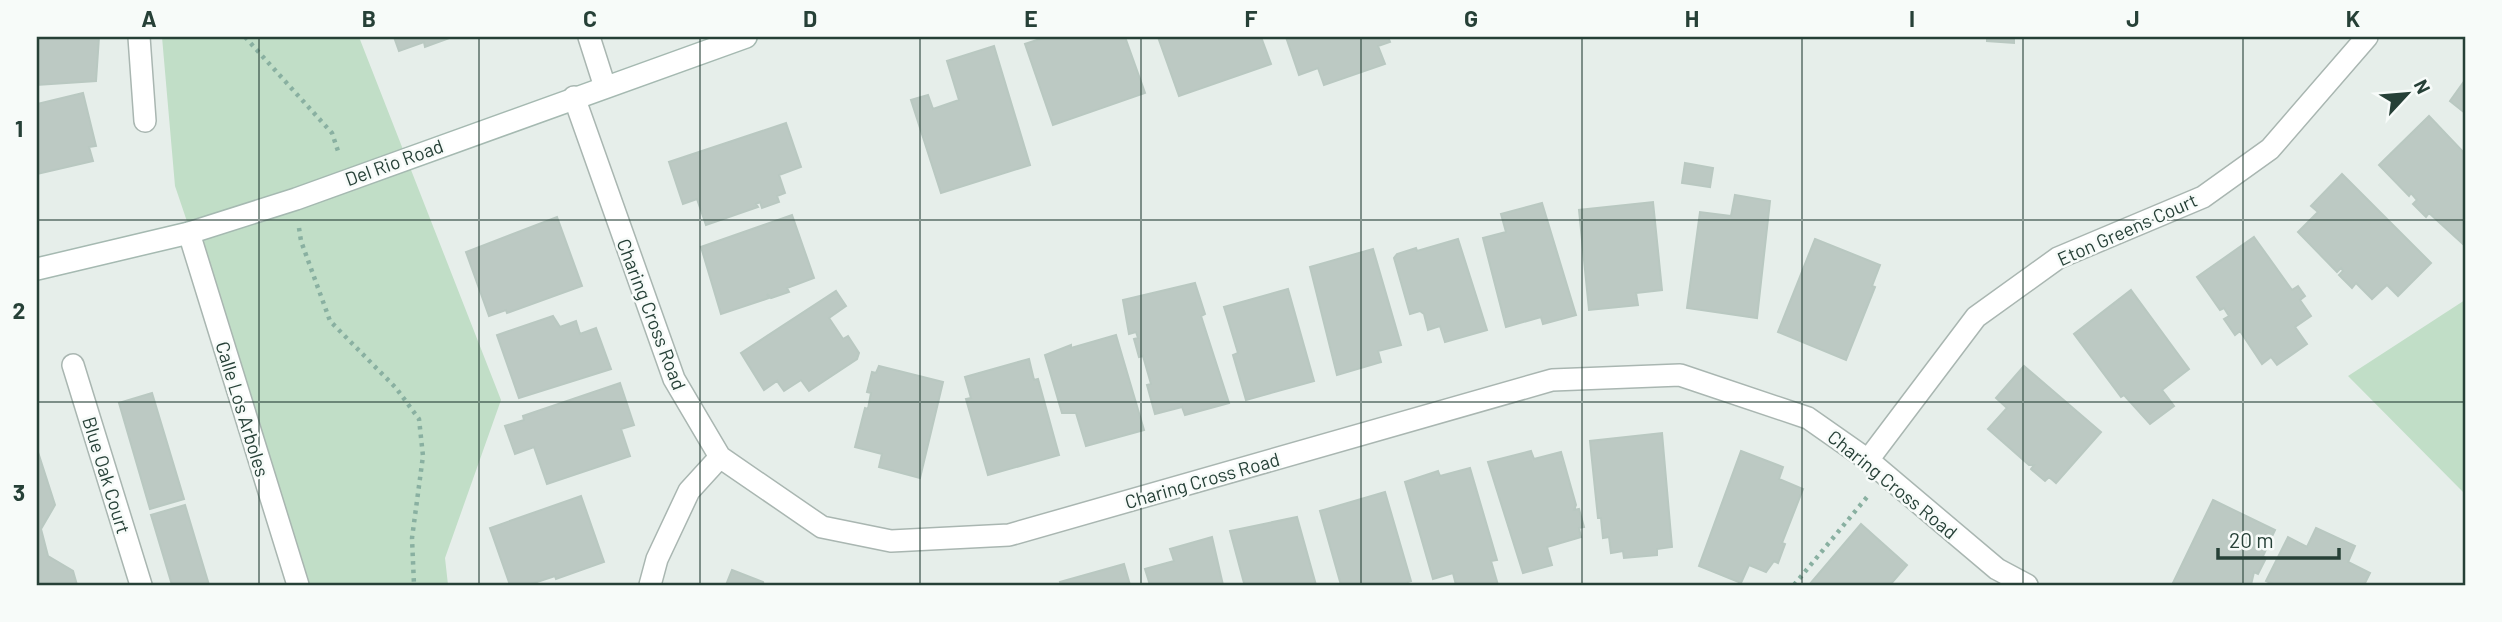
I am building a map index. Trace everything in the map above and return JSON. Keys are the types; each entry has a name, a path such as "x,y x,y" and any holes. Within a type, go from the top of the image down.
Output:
{"street":[{"path":"139,37 145,121"},
{"path":"589,37 606,86"},
{"name":"Del Rio Road","path":"37,269 189,233 296,199 348,178 746,37"},
{"name":"Eton Greens Court","path":"1868,460 1976,317 2058,258 2203,197 2270,149 2367,37"},
{"name":"Charing Cross Road","path":"575,97 674,379 720,457 822,527 891,541 1009,535 1552,380 1680,375 1808,418 1868,460 1997,569 2026,585"},
{"name":"Calle Los Arboles","path":"189,233 298,585"},
{"name":"Blue Oak Court","path":"73,365 141,585"},
{"path":"650,585 657,559 689,491 720,457"}],"path":[{"path":"245,37 332,133 348,178"},
{"path":"296,199 301,241 330,321 396,388 419,419 423,456 412,538 414,585"},
{"path":"1794,585 1886,475"}],"green space":[{"path":"162,37 359,37 501,400 445,558 448,585 310,585 175,186"},
{"path":"2465,300 2465,494 2348,376"}],"building":[{"path":"37,37 99,37 96,81 37,85"},
{"path":"394,37 452,37 425,47 424,42 399,51"},
{"path":"1046,37 1125,37 1145,93 1053,125 1025,44"},
{"path":"1158,37 1261,37 1271,64 1179,96"},
{"path":"1286,37 1388,37 1390,42 1378,46 1385,64 1324,85 1318,68 1299,75"},
{"path":"1987,37 2014,37 2014,43 1987,41"},
{"path":"994,46 1030,165 941,193 911,100 928,95 933,109 959,100 947,61"},
{"path":"2465,80 2465,113 2450,101"},
{"path":"83,93 96,146 89,147 93,161 37,174 37,104"},
{"path":"2429,116 2465,154 2463,244 2429,213 2426,217 2413,204 2417,200 2411,193 2409,196 2379,165"},
{"path":"786,123 801,167 779,175 785,193 777,196 779,202 762,208 760,202 756,204 758,207 706,225 697,199 683,204 669,162"},
{"path":"1685,163 1713,168 1710,187 1682,183"},
{"path":"2342,174 2431,263 2398,296 2387,285 2372,299 2356,283 2352,288 2339,275 2343,271 2341,268 2337,272 2298,232 2318,212 2311,206"},
{"path":"1735,195 1770,201 1757,318 1687,308 1700,212 1731,216"},
{"path":"1653,202 1662,290 1636,293 1638,305 1589,310 1579,210"},
{"path":"1542,203 1576,315 1543,324 1541,317 1506,327 1483,238 1506,232 1501,214"},
{"path":"792,215 814,278 787,288 789,292 771,298 767,294 769,298 721,314 701,247"},
{"path":"557,217 582,286 507,313 506,310 489,316 466,252"},
{"path":"2254,237 2292,290 2298,286 2305,296 2300,300 2311,316 2295,327 2307,344 2277,365 2271,357 2262,364 2240,331 2235,335 2224,319 2229,316 2224,308 2220,310 2197,277"},
{"path":"1458,239 1487,330 1445,342 1440,326 1428,330 1424,314 1420,311 1410,314 1394,258 1397,254 1416,248 1417,251"},
{"path":"1815,239 1880,265 1872,286 1875,287 1846,360 1778,332"},
{"path":"1373,249 1401,345 1378,351 1381,362 1337,375 1310,267"},
{"path":"1195,283 1205,314 1201,316 1229,403 1185,415 1182,407 1155,414 1147,385 1151,384 1143,356 1139,357 1134,339 1138,338 1136,332 1129,334 1123,300"},
{"path":"1288,289 1314,381 1246,400 1233,355 1238,353 1224,307"},
{"path":"2131,290 2189,369 2162,390 2174,406 2150,424 2124,395 2121,397 2074,334"},
{"path":"836,291 846,306 829,318 843,339 848,336 859,353 857,359 809,391 801,380 784,391 777,381 764,390 741,353"},
{"path":"553,316 560,327 576,321 580,334 596,328 611,369 519,398 497,335"},
{"path":"1116,335 1144,430 1086,446 1076,413 1062,413 1045,355 1071,345 1071,348"},
{"path":"1029,359 1034,380 1038,379 1059,455 988,475 966,399 971,398 965,377"},
{"path":"879,366 943,382 920,478 879,467 882,454 855,447 865,408 868,409 871,393 867,392 872,372 876,373"},
{"path":"2024,366 2101,432 2056,483 2049,477 2045,481 2031,469 2034,465 2029,465 1988,429 2007,408 1996,398"},
{"path":"620,383 634,425 621,429 630,456 547,484 534,447 515,454 505,426 524,420 523,416"},
{"path":"152,393 184,499 150,509 119,403"},
{"path":"1662,433 1672,547 1657,549 1657,555 1624,558 1623,551 1611,553 1609,537 1603,538 1601,518 1598,518 1590,441"},
{"path":"37,449 55,505 41,529 48,556 73,571 77,585 37,585"},
{"path":"1531,451 1534,459 1561,452 1576,505 1574,510 1579,509 1584,527 1579,528 1581,537 1547,547 1552,565 1523,573 1488,462"},
{"path":"1741,451 1783,467 1779,479 1803,489 1782,543 1785,544 1778,563 1774,561 1766,572 1749,565 1741,583 1699,566"},
{"path":"1470,468 1497,560 1491,561 1498,585 1456,585 1453,573 1433,579 1405,482 1438,471 1440,476"},
{"path":"1385,492 1411,581 1408,582 1409,585 1341,585 1320,511"},
{"path":"581,496 604,562 556,579 555,576 528,585 510,585 490,528"},
{"path":"2213,500 2275,530 2263,556 2266,558 2258,574 2254,572 2251,585 2172,585"},
{"path":"185,505 209,585 172,585 151,515"},
{"path":"1297,517 1316,585 1241,585 1244,583 1230,531"},
{"path":"1861,524 1907,565 1890,585 1809,585"},
{"path":"2316,528 2355,546 2348,562 2370,573 2364,585 2275,585 2266,581 2288,537 2307,547"},
{"path":"1212,537 1223,585 1150,585 1145,569 1174,561 1170,549"},
{"path":"1124,564 1130,585 1061,585 1060,582"},
{"path":"732,570 763,582 764,585 726,585"}]}
